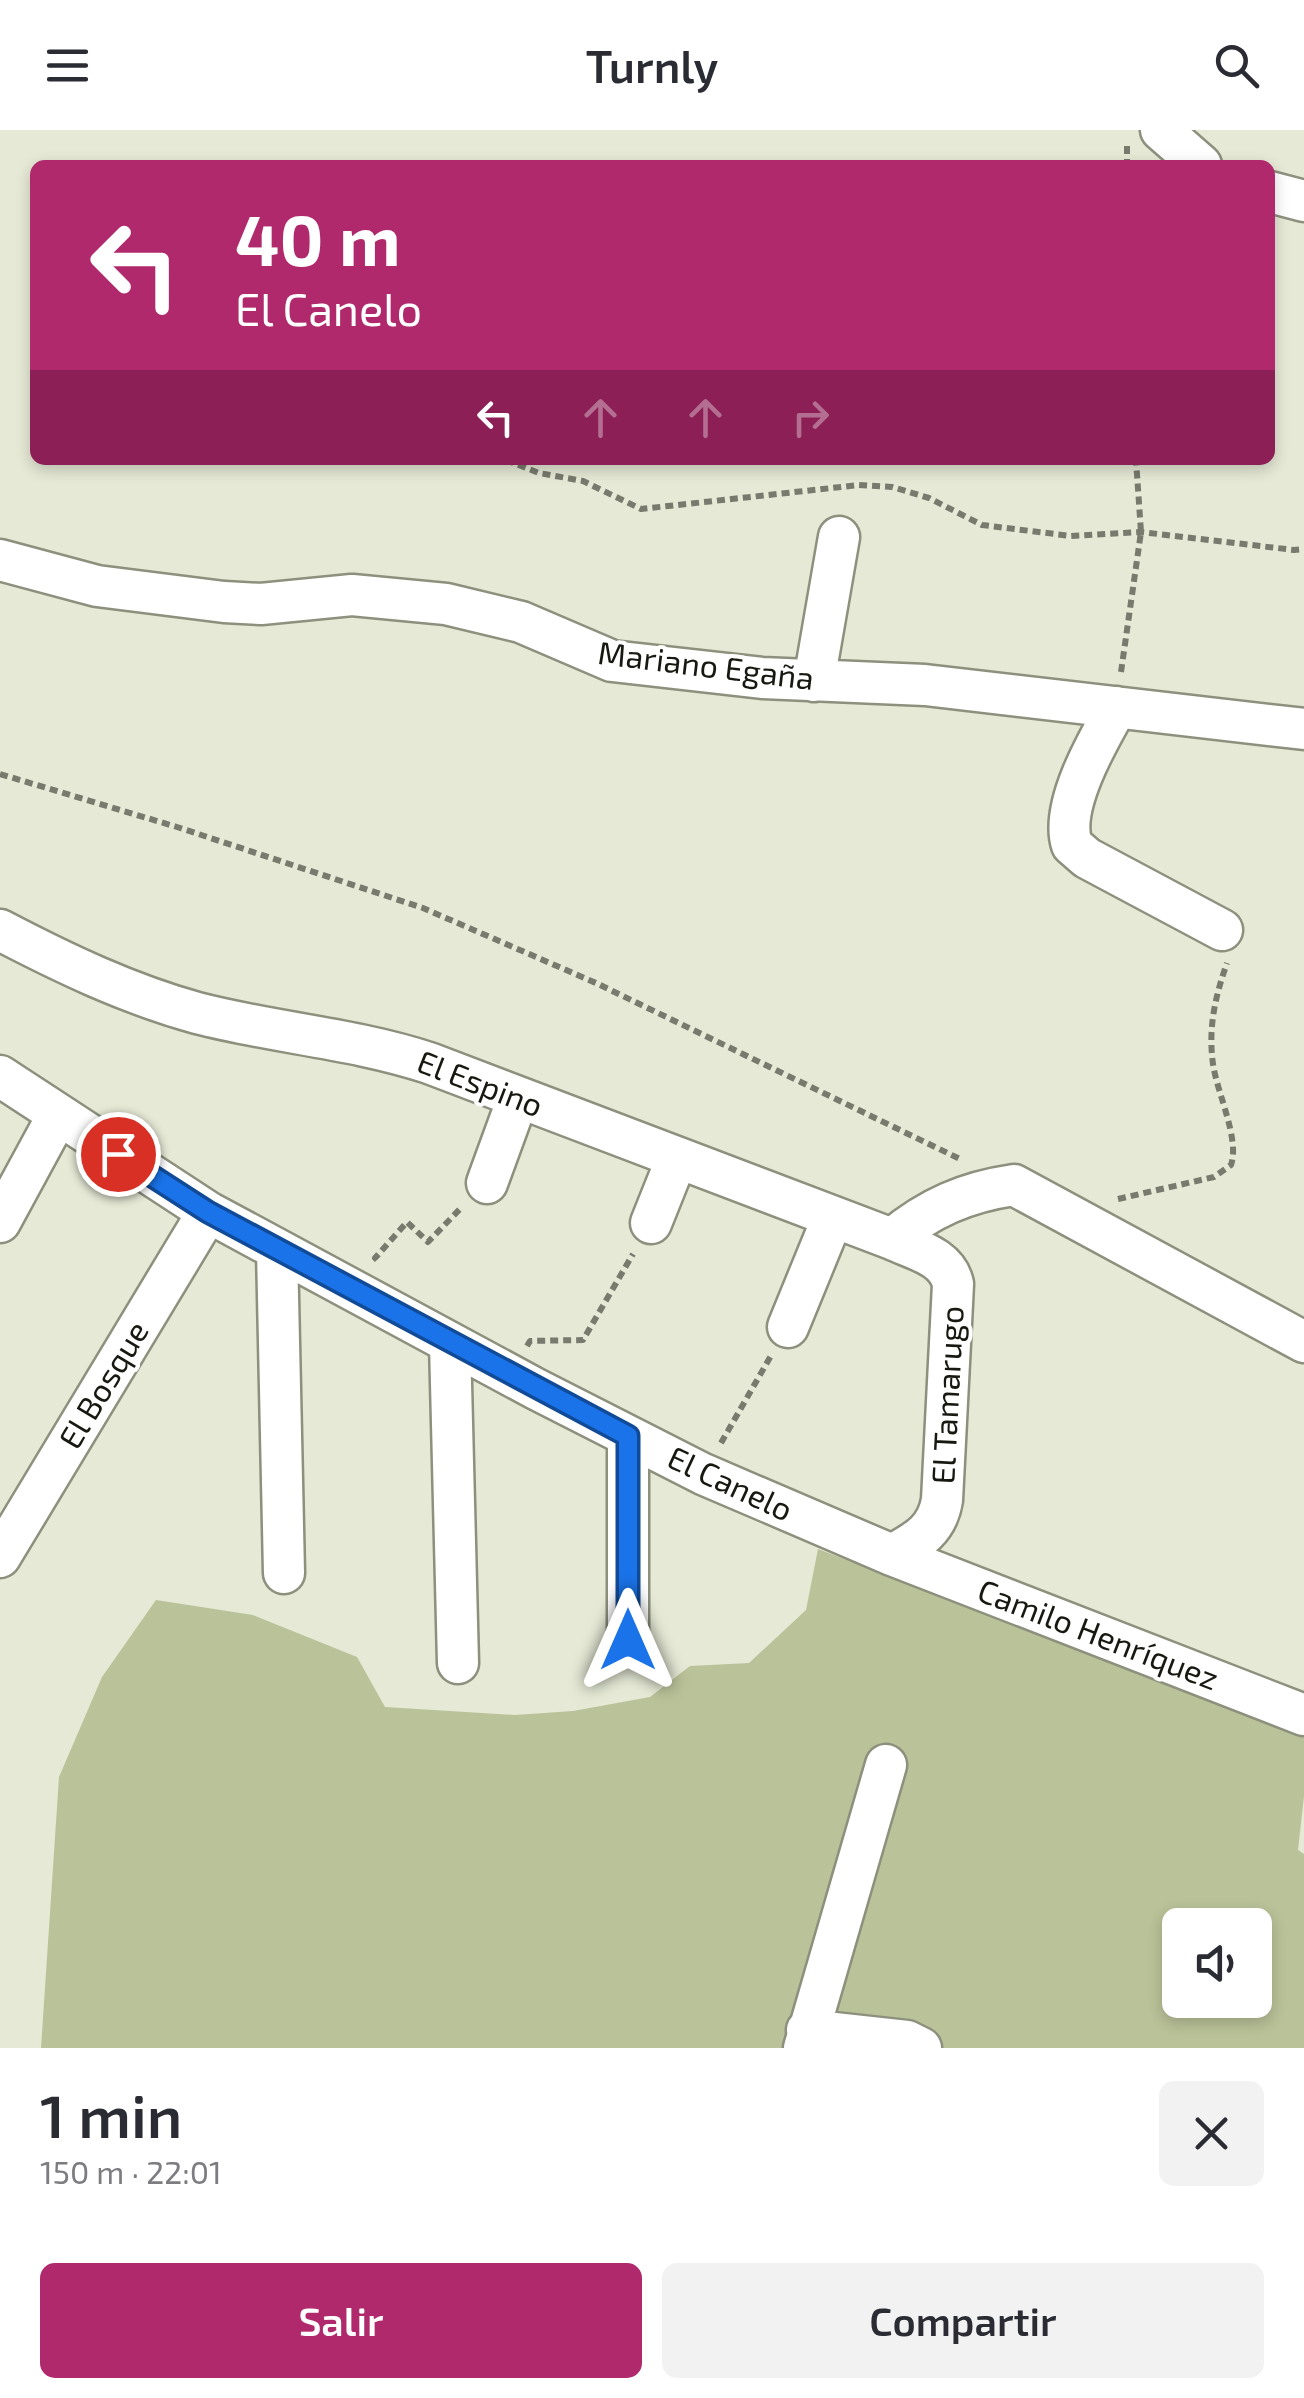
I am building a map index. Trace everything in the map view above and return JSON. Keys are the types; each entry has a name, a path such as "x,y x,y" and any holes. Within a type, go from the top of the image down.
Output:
{"street":[{"path":"1160,130 1195,160"},
{"path":"1275,193 1304,201"},
{"path":"814,681 839,536"},
{"name":"Mariano Egaña","path":"0,560 97,586 224,602 261,604 352,595 415,600 500,615 612,660 814,681 926,685 1304,729"},
{"path":"1117,707 1097,742 1078,790 1070,826 1072,845 1087,858 1222,930"},
{"name":"El Espino","path":"0,930 166,1003 230,1020 398,1053 892,1239 940,1261 950,1271"},
{"name":"El Canelo","path":"0,1076 208,1212 450,1343 704,1474 892,1555"},
{"path":"487,1183 518,1098"},
{"path":"0,1222 58,1115"},
{"path":"651,1223 678,1158"},
{"path":"892,1239 936,1208 987,1190 1014,1186 1304,1342"},
{"name":"El Bosque","path":"0,1557 208,1212"},
{"path":"788,1327 833,1218"},
{"path":"277,1250 284,1573"},
{"name":"El Tamarugo","path":"892,1555 921,1539 940,1513 953,1284 950,1271"},
{"path":"450,1343 458,1663"},
{"path":"628,1436 628,1640"},
{"name":"Camilo Henríquez","path":"892,1555 1304,1715"},
{"path":"886,1765 806,2039 908,2041 921,2048"}],"path":[{"path":"519,465 583,481 641,509 859,485 892,487 929,498 982,525 1070,536 1141,532 1304,549"},
{"path":"1117,707 1141,532 1136,465"},
{"path":"0,774 177,827 422,908 596,982 962,1160"},
{"path":"1063,1212 1214,1177 1231,1165 1234,1147 1216,1078 1211,1034 1212,1009 1230,956 1230,944 1222,930"},
{"path":"384,1306 404,1279 375,1258 407,1222 428,1242 487,1183"},
{"path":"536,1389 549,1367 524,1350 530,1341 583,1340 651,1223"},
{"path":"704,1474 788,1327"}],"green space":[{"path":"818,1549 1304,1735 1304,1796 1298,1850 1304,1854 1304,2048 41,2048 59,1777 102,1677 156,1600 253,1615 357,1657 385,1707 515,1715 573,1711 650,1697 690,1666 749,1663 806,1610"}],"route":[{"path":"118,1154 208,1212 628,1436 628,1640"}]}
